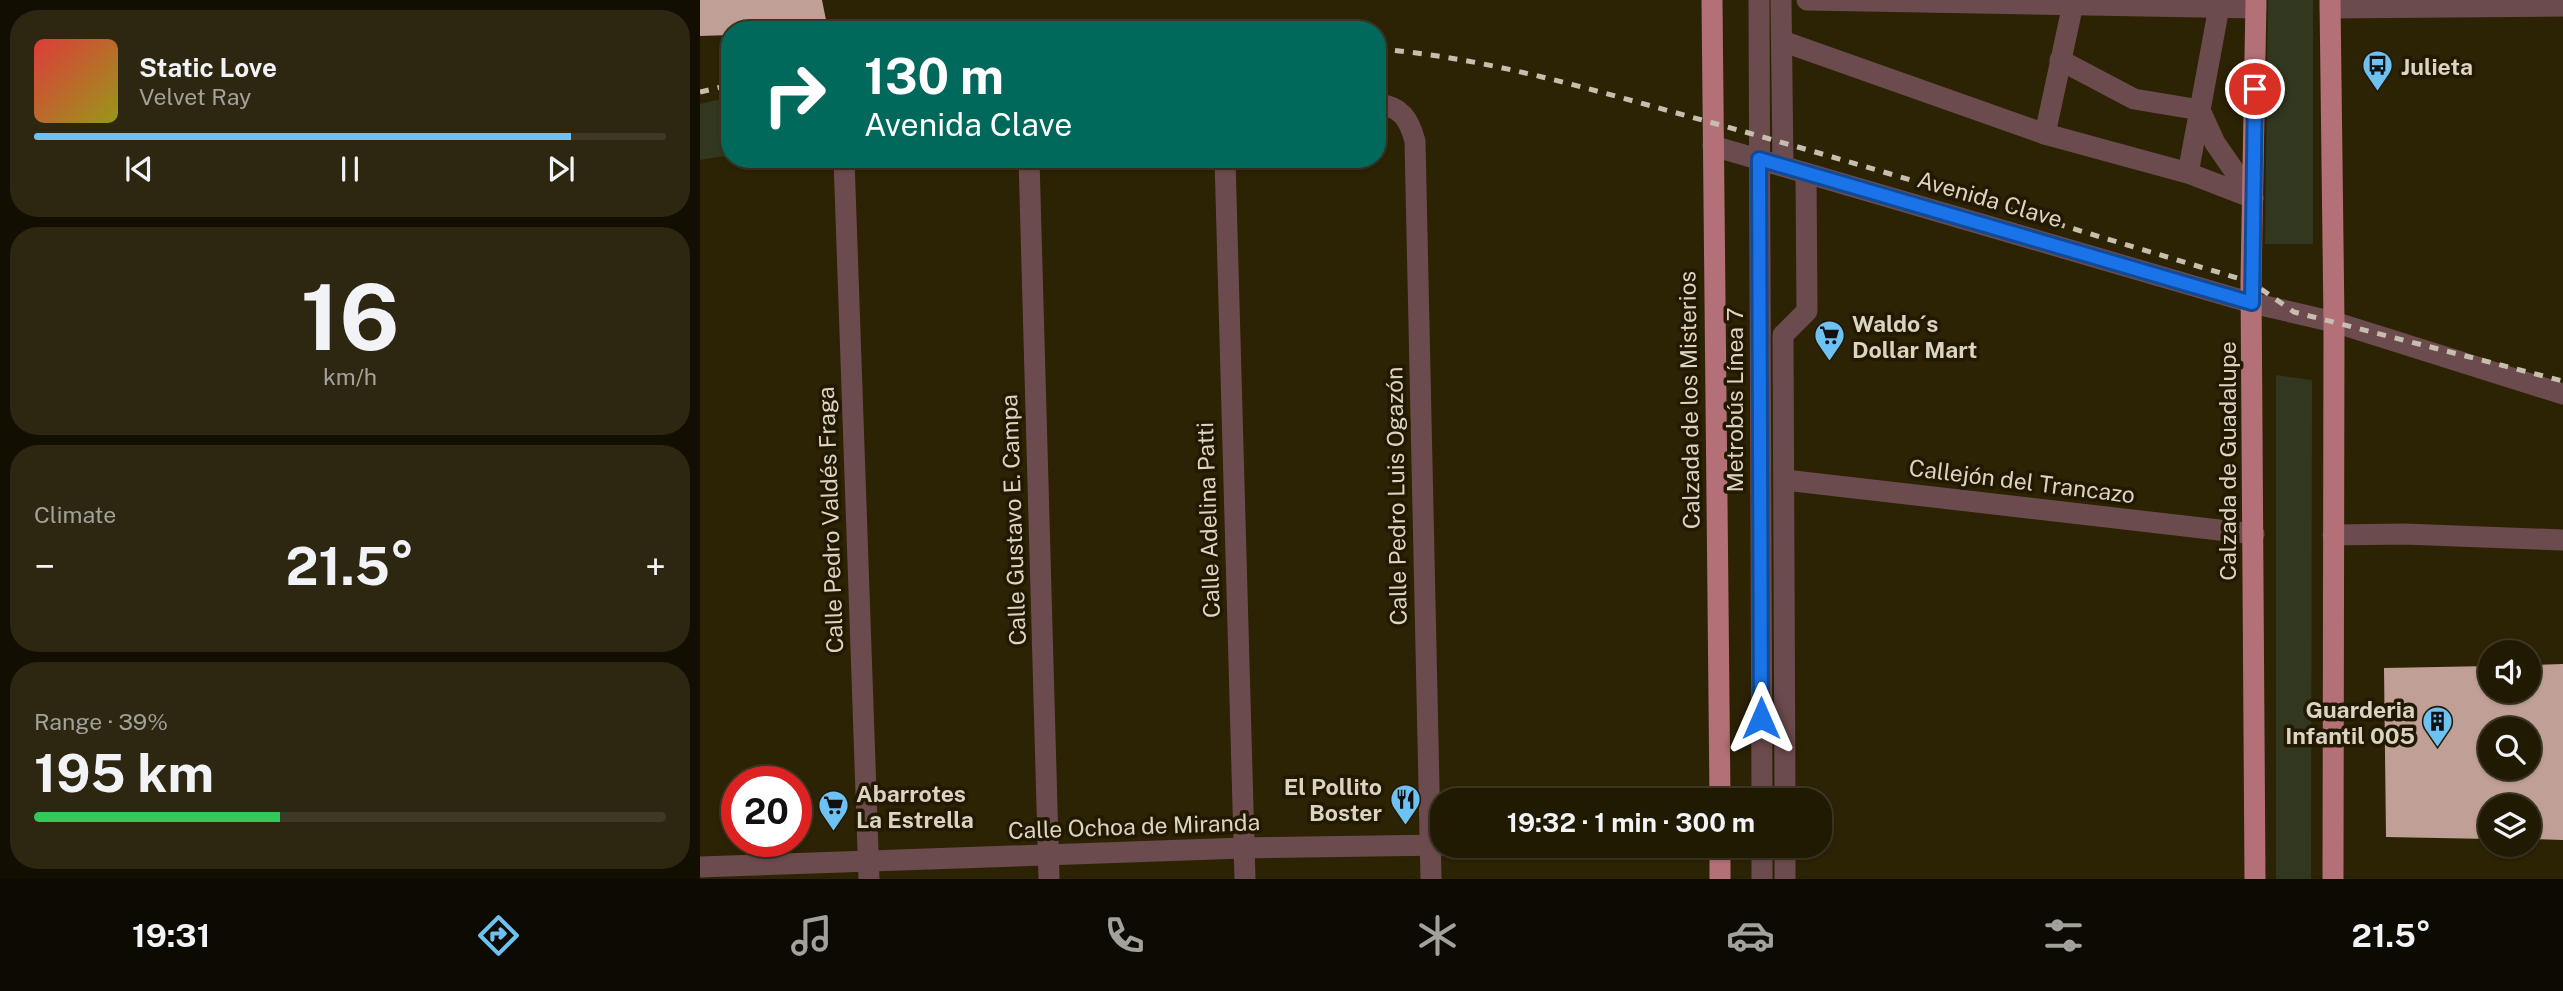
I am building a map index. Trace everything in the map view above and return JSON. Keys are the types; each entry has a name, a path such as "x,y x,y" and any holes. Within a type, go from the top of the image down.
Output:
{"main road":[{"name":"Calzada de los Misterios","path":"1712,0 1720,788"},
{"name":"Calzada de Guadalupe","path":"2255,879 2252,303 2256,4"},
{"path":"2333,879 2334,322 2341,4"},
{"path":"1720,858 1720,879"}],"street":[{"name":"Metrobús Línea 7","path":"1759,0 1762,788"},
{"path":"1781,0 1783,166"},
{"path":"1807,0 2219,7 2256,4"},
{"path":"2045,134 2073,4"},
{"path":"2341,4 2563,6"},
{"path":"2188,173 2219,7"},
{"path":"1782,41 2045,134 2188,173 2253,198"},
{"path":"2060,60 2134,99 2200,110"},
{"name":"Calle Pedro Luis Ogazón","path":"1386,106 1405,115 1415,141 1434,788"},
{"path":"2200,110 2215,143 2253,198"},
{"name":"Avenida Clave","path":"1713,146 2252,303 2334,322 2563,394"},
{"name":"Calle Pedro Valdés Fraga","path":"844,168 869,870"},
{"name":"Calle Gustavo E. Campa","path":"1029,168 1049,879"},
{"name":"Calle Adelina Patti","path":"1224,168 1245,879"},
{"path":"1785,788 1783,335 1807,311 1806,173"},
{"name":"Callejón del Trancazo","path":"1785,480 2254,534"},
{"path":"2333,535 2404,534 2563,540"},
{"name":"Calle Ochoa de Miranda","path":"700,867 869,870 1048,857 1243,848 1430,845"},
{"name":"Calle Pedro Luis Ogazón","path":"1430,879 1434,858"},
{"path":"1762,858 1762,879"},
{"path":"1785,858 1785,879"}],"green space":[{"path":"2268,0 2313,0 2313,244 2265,244"},
{"path":"721,99 721,156 700,160 700,104"},
{"path":"2276,375 2312,380 2311,879 2276,879"}],"building":[{"path":"700,0 822,0 826,21 721,21 721,35 700,36"},
{"name":"Guarderia Infantil 005","path":"2563,664 2563,840 2541,839 2541,794 2478,794 2478,839 2386,837 2384,668 2478,666 2478,703 2541,703 2541,665"}],"railway":[{"path":"1386,50 1505,68 1713,123 2251,282 2294,312 2563,381"},
{"path":"700,92 721,87"}],"place":[{"name":"Julieta","path":"2378,93"},
{"name":"Waldo´s Dollar Mart","path":"1829,363"},
{"name":"Guarderia Infantil 005","path":"2438,749"},
{"name":"El Pollito Boster","path":"1405,826"},
{"name":"Abarrotes La Estrella","path":"833,833"}],"route":[{"path":"1761,718 1759,159 2252,303 2255,89"}]}
